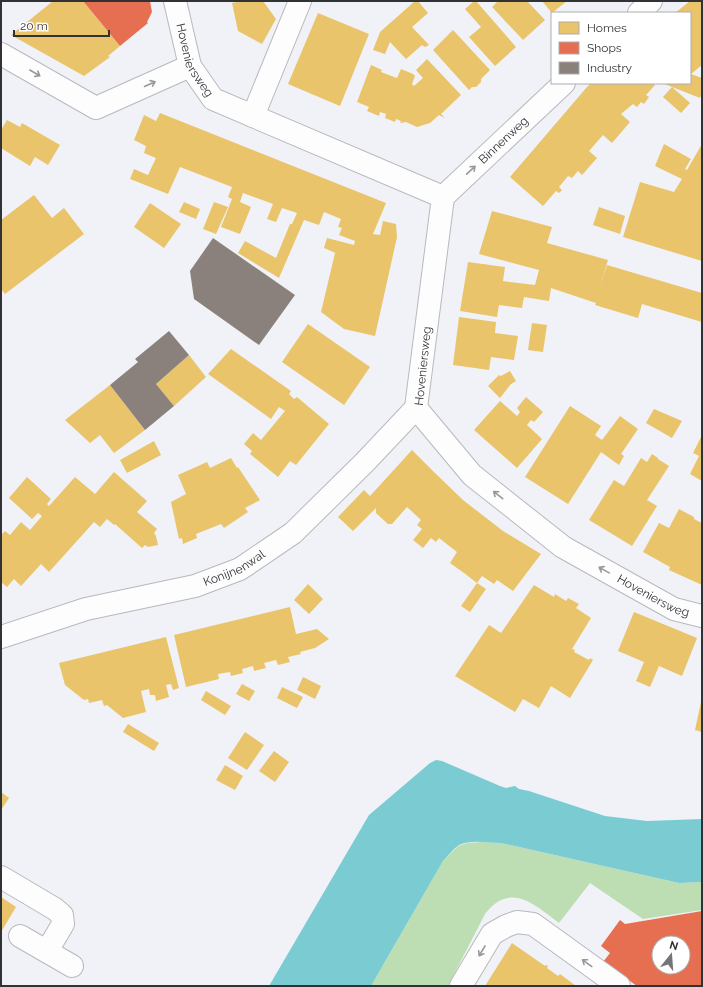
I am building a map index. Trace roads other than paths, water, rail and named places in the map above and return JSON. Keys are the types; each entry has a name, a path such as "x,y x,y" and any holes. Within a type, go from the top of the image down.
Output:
{"street":[{"name":"Hoveniersweg","path":"175,1 190,66 213,98 443,197 416,408 472,475 564,547 674,609 702,616"},
{"path":"253,116 300,1"},
{"path":"640,12 652,1"},
{"path":"1,54 96,108 190,66"},
{"name":"Binnenweg","path":"443,197 563,84"},
{"name":"Konijnenwal","path":"1,637 86,609 196,586 240,569 293,533 416,408"},
{"path":"1,877 55,909 62,916 63,924 47,951"},
{"path":"461,986 492,934 517,922 533,924 619,986"},
{"path":"20,936 72,966"}],"water":[{"path":"436,760 442,761 506,788 515,786 519,789 605,816 647,821 702,819 702,882 679,883 501,843 464,843 459,845 443,861 371,986 269,986 369,815 430,763"}]}
